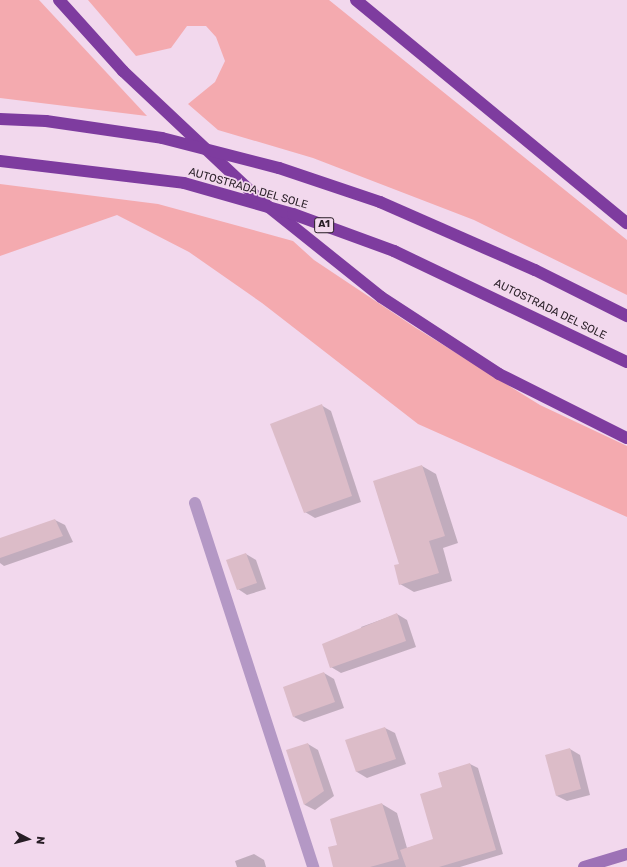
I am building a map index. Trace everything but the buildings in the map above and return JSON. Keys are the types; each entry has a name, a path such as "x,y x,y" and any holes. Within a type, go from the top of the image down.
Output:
{"highway":[{"path":"59,0 123,70 260,200 381,297 499,374 627,438"},
{"path":"356,0 627,223"},
{"path":"0,119 46,121 162,138 279,168 380,202 535,270 627,316"},
{"name":"AUTOSTRADA DEL SOLE","path":"0,161 184,183 293,214 394,251 627,362"}],"street":[{"path":"195,503 313,867"},
{"path":"584,867 627,854"}],"shaded area":[{"path":"0,0 39,0 147,116 0,98"},
{"path":"88,0 329,0 627,240 627,295 474,220 313,158 218,130 188,104 215,82 225,61 216,37 206,26 187,26 171,48 136,56"},
{"path":"0,184 158,204 293,241 314,260 416,328 540,405 627,446 627,517 418,424 262,303 189,252 117,215 0,256"}]}
